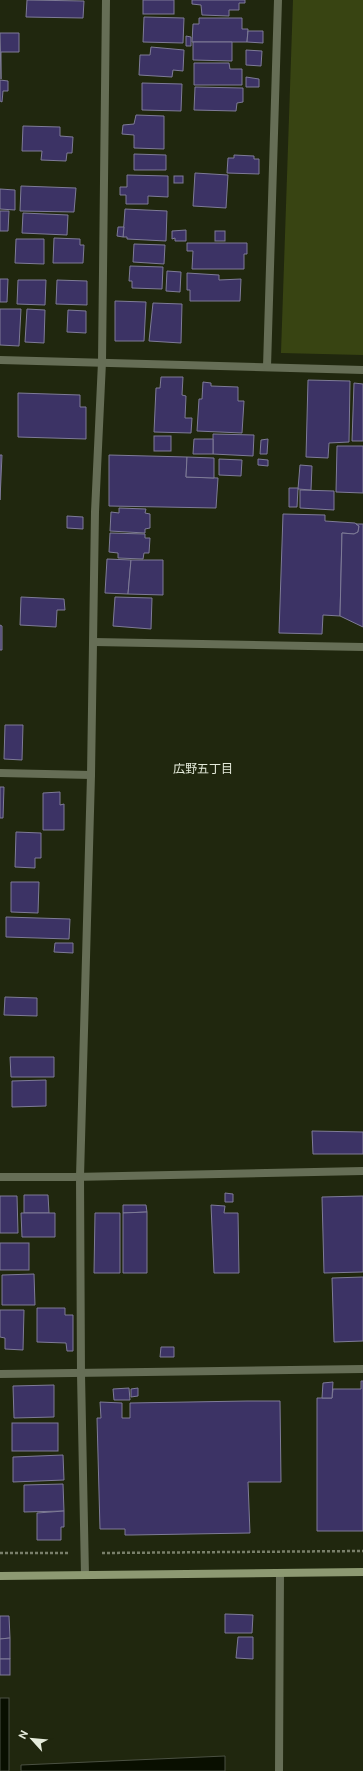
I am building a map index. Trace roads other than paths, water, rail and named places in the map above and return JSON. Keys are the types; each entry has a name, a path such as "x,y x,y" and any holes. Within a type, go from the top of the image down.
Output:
{"street":[{"path":"85,1575 81,1374 80,1177 94,642 95,512 102,362 106,0"},
{"path":"267,367 278,0"},
{"path":"0,360 363,370"},
{"path":"94,642 363,647"},
{"path":"0,773 91,775"},
{"path":"0,1177 80,1177 363,1171"},
{"path":"0,1374 363,1369"},
{"path":"0,1576 363,1572"},
{"path":"279,1771 280,1573"}],"district":[{"name":"広野五丁目","path":"203,769"}]}
